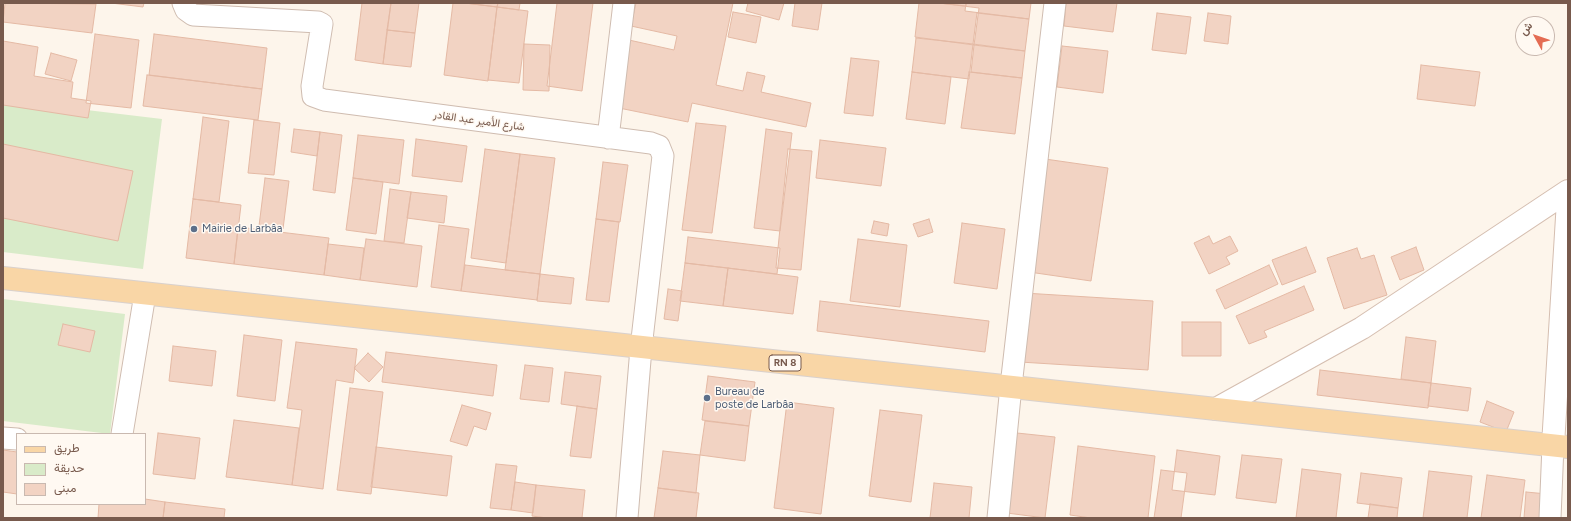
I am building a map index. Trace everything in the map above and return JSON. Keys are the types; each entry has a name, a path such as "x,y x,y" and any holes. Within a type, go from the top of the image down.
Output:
{"main road":[{"path":"1216,408 1362,328 1568,191"},
{"path":"1561,446 1568,201"},
{"name":"RN 8","path":"3,278 1561,446"}],"street":[{"name":"شارع الأمير عبد القادر","path":"183,3 186,10 193,15 318,22 322,24 312,86 313,96 324,100 651,143 659,146 663,156 641,348 627,518"},
{"path":"608,138 624,3"},
{"path":"998,518 1011,386 1055,3"},
{"path":"122,433 144,294"},
{"path":"3,438 16,439"},
{"path":"1550,518 1561,446"}],"green space":[{"path":"3,100 162,119 143,269 3,252"},
{"path":"3,299 125,314 110,433 3,421"}],"building":[{"path":"5,3 96,4 92,33 3,22"},
{"path":"111,3 144,3 143,7"},
{"path":"362,3 391,3 383,64 355,60"},
{"path":"391,3 419,3 415,33 387,30"},
{"path":"453,3 497,7 488,81 444,75"},
{"path":"465,3 498,3 497,7"},
{"path":"498,3 520,3 519,10 497,7"},
{"path":"557,3 593,3 582,91 547,86"},
{"path":"636,3 733,3 716,85 743,91 747,72 765,76 761,92 811,103 806,127 692,103 688,122 614,107 629,40 674,50 677,36 631,26"},
{"path":"748,3 784,3 779,20 746,11"},
{"path":"795,3 822,3 818,30 792,26"},
{"path":"919,3 939,3 979,8 974,45 915,37"},
{"path":"939,3 966,3 966,6"},
{"path":"966,3 1031,3 1029,19 965,11"},
{"path":"1066,3 1117,3 1113,32 1064,26"},
{"path":"497,7 528,11 519,83 488,80"},
{"path":"733,12 761,17 756,43 728,37"},
{"path":"977,13 1029,19 1025,51 973,44"},
{"path":"1157,13 1191,17 1186,54 1152,50"},
{"path":"1208,13 1231,16 1228,44 1204,41"},
{"path":"387,30 415,33 411,67 383,64"},
{"path":"95,34 139,40 131,108 86,103"},
{"path":"154,34 267,48 262,89 149,75"},
{"path":"916,38 973,44 969,79 912,72"},
{"path":"3,41 38,47 34,76 73,82 71,98 91,101 88,118 3,105"},
{"path":"524,44 550,45 549,91 523,90"},
{"path":"974,45 1025,51 1022,78 971,72"},
{"path":"1062,46 1108,51 1103,93 1057,87"},
{"path":"51,53 77,60 71,81 45,74"},
{"path":"851,58 879,61 873,116 844,113"},
{"path":"1421,65 1480,72 1475,106 1417,99"},
{"path":"912,72 951,77 945,124 906,119"},
{"path":"969,72 1022,78 1015,134 961,128"},
{"path":"147,75 262,89 258,120 143,106"},
{"path":"203,117 229,121 219,202 193,199"},
{"path":"254,120 280,123 274,175 248,173"},
{"path":"696,123 726,126 712,233 682,230"},
{"path":"294,129 320,132 317,156 291,152"},
{"path":"766,129 792,133 780,231 754,228"},
{"path":"320,132 342,135 335,193 313,190"},
{"path":"358,135 404,140 399,184 353,178"},
{"path":"416,139 467,146 462,182 412,176"},
{"path":"820,140 886,148 881,186 816,178"},
{"path":"3,144 133,171 118,241 3,218"},
{"path":"485,149 520,154 506,263 471,258"},
{"path":"788,149 812,151 801,270 776,268"},
{"path":"520,154 555,158 540,274 505,270"},
{"path":"1045,159 1108,168 1091,281 1029,272"},
{"path":"603,162 628,165 620,222 596,219"},
{"path":"265,178 289,181 283,229 259,226"},
{"path":"353,178 383,182 376,234 346,230"},
{"path":"390,189 411,192 404,243 384,241"},
{"path":"411,192 447,196 444,223 407,218"},
{"path":"193,199 241,205 234,264 186,258"},
{"path":"596,219 619,222 609,302 586,300"},
{"path":"929,219 933,232 918,237 913,224"},
{"path":"874,221 889,224 887,236 871,233"},
{"path":"962,223 1005,229 997,289 954,283"},
{"path":"439,225 469,229 461,291 431,287"},
{"path":"238,227 329,238 324,275 234,264"},
{"path":"1209,236 1213,244 1230,236 1238,251 1226,257 1230,264 1209,274 1194,243"},
{"path":"688,237 780,248 777,274 685,263"},
{"path":"366,239 422,246 417,287 360,280"},
{"path":"858,239 907,245 900,307 850,301"},
{"path":"328,244 364,248 360,280 324,275"},
{"path":"1306,247 1316,272 1282,285 1272,260"},
{"path":"1416,247 1424,270 1400,280 1391,257"},
{"path":"1357,248 1361,259 1374,255 1387,295 1344,309 1327,258"},
{"path":"685,263 728,268 723,306 680,301"},
{"path":"465,265 540,274 537,300 461,291"},
{"path":"1269,265 1278,284 1225,309 1216,290"},
{"path":"728,268 798,277 793,314 723,306"},
{"path":"540,274 574,278 571,304 537,301"},
{"path":"1304,286 1314,310 1264,331 1267,337 1249,344 1236,316"},
{"path":"668,289 682,291 678,321 664,319"},
{"path":"1024,293 1153,301 1148,370 1020,362"},
{"path":"820,301 989,321 985,352 817,331"},
{"path":"1182,322 1221,322 1221,356 1182,356"},
{"path":"63,324 95,331 90,352 58,345"},
{"path":"244,335 282,340 275,401 237,396"},
{"path":"1406,337 1436,341 1431,383 1401,379"},
{"path":"296,342 357,349 353,383 336,380 323,489 292,485 302,410 287,408"},
{"path":"173,346 216,351 212,386 169,381"},
{"path":"386,352 497,365 493,396 382,382"},
{"path":"368,353 383,367 369,382 354,368"},
{"path":"525,365 553,368 549,402 520,399"},
{"path":"1320,370 1431,383 1428,408 1317,395"},
{"path":"565,372 601,376 597,409 561,404"},
{"path":"708,376 755,382 749,426 702,420"},
{"path":"1431,383 1471,388 1468,411 1428,406"},
{"path":"350,388 383,392 371,494 337,490"},
{"path":"1487,401 1514,412 1506,432 1480,422"},
{"path":"787,402 834,408 821,514 774,508"},
{"path":"462,405 491,413 486,430 474,426 467,446 450,441"},
{"path":"577,406 597,409 591,458 570,456"},
{"path":"880,410 922,415 911,502 869,496"},
{"path":"234,420 299,428 292,485 226,477"},
{"path":"705,421 749,426 745,461 700,455"},
{"path":"158,433 200,438 195,479 153,474"},
{"path":"1017,433 1055,437 1045,518 1007,513"},
{"path":"1078,446 1155,456 1148,518 1091,518 1070,515"},
{"path":"376,447 452,456 447,496 371,487"},
{"path":"3,450 16,452 16,494 3,492"},
{"path":"1177,450 1220,456 1215,495 1172,490"},
{"path":"663,451 700,455 696,493 658,488"},
{"path":"1242,455 1282,459 1276,503 1236,498"},
{"path":"496,464 517,466 511,510 490,508"},
{"path":"1302,469 1341,474 1336,518 1296,518"},
{"path":"1161,470 1187,473 1181,518 1154,518"},
{"path":"1429,471 1472,476 1467,518 1423,518"},
{"path":"1361,473 1402,478 1398,508 1357,503"},
{"path":"1487,475 1525,480 1520,518 1481,518"},
{"path":"515,482 536,485 533,513 511,510"},
{"path":"934,483 972,487 969,518 930,518"},
{"path":"536,485 585,490 582,518 547,518 532,516"},
{"path":"658,488 699,493 696,518 654,518"},
{"path":"1526,492 1547,494 1546,518 1524,518"},
{"path":"146,499 165,502 163,518 98,518 99,505 146,505"},
{"path":"165,502 225,509 224,518 163,518"},
{"path":"1370,504 1398,508 1397,518 1368,518"}],"place":[{"name":"Mairie de Larbâa","path":"194,229"},
{"name":"Bureau de poste de Larbâa","path":"707,398"}]}
